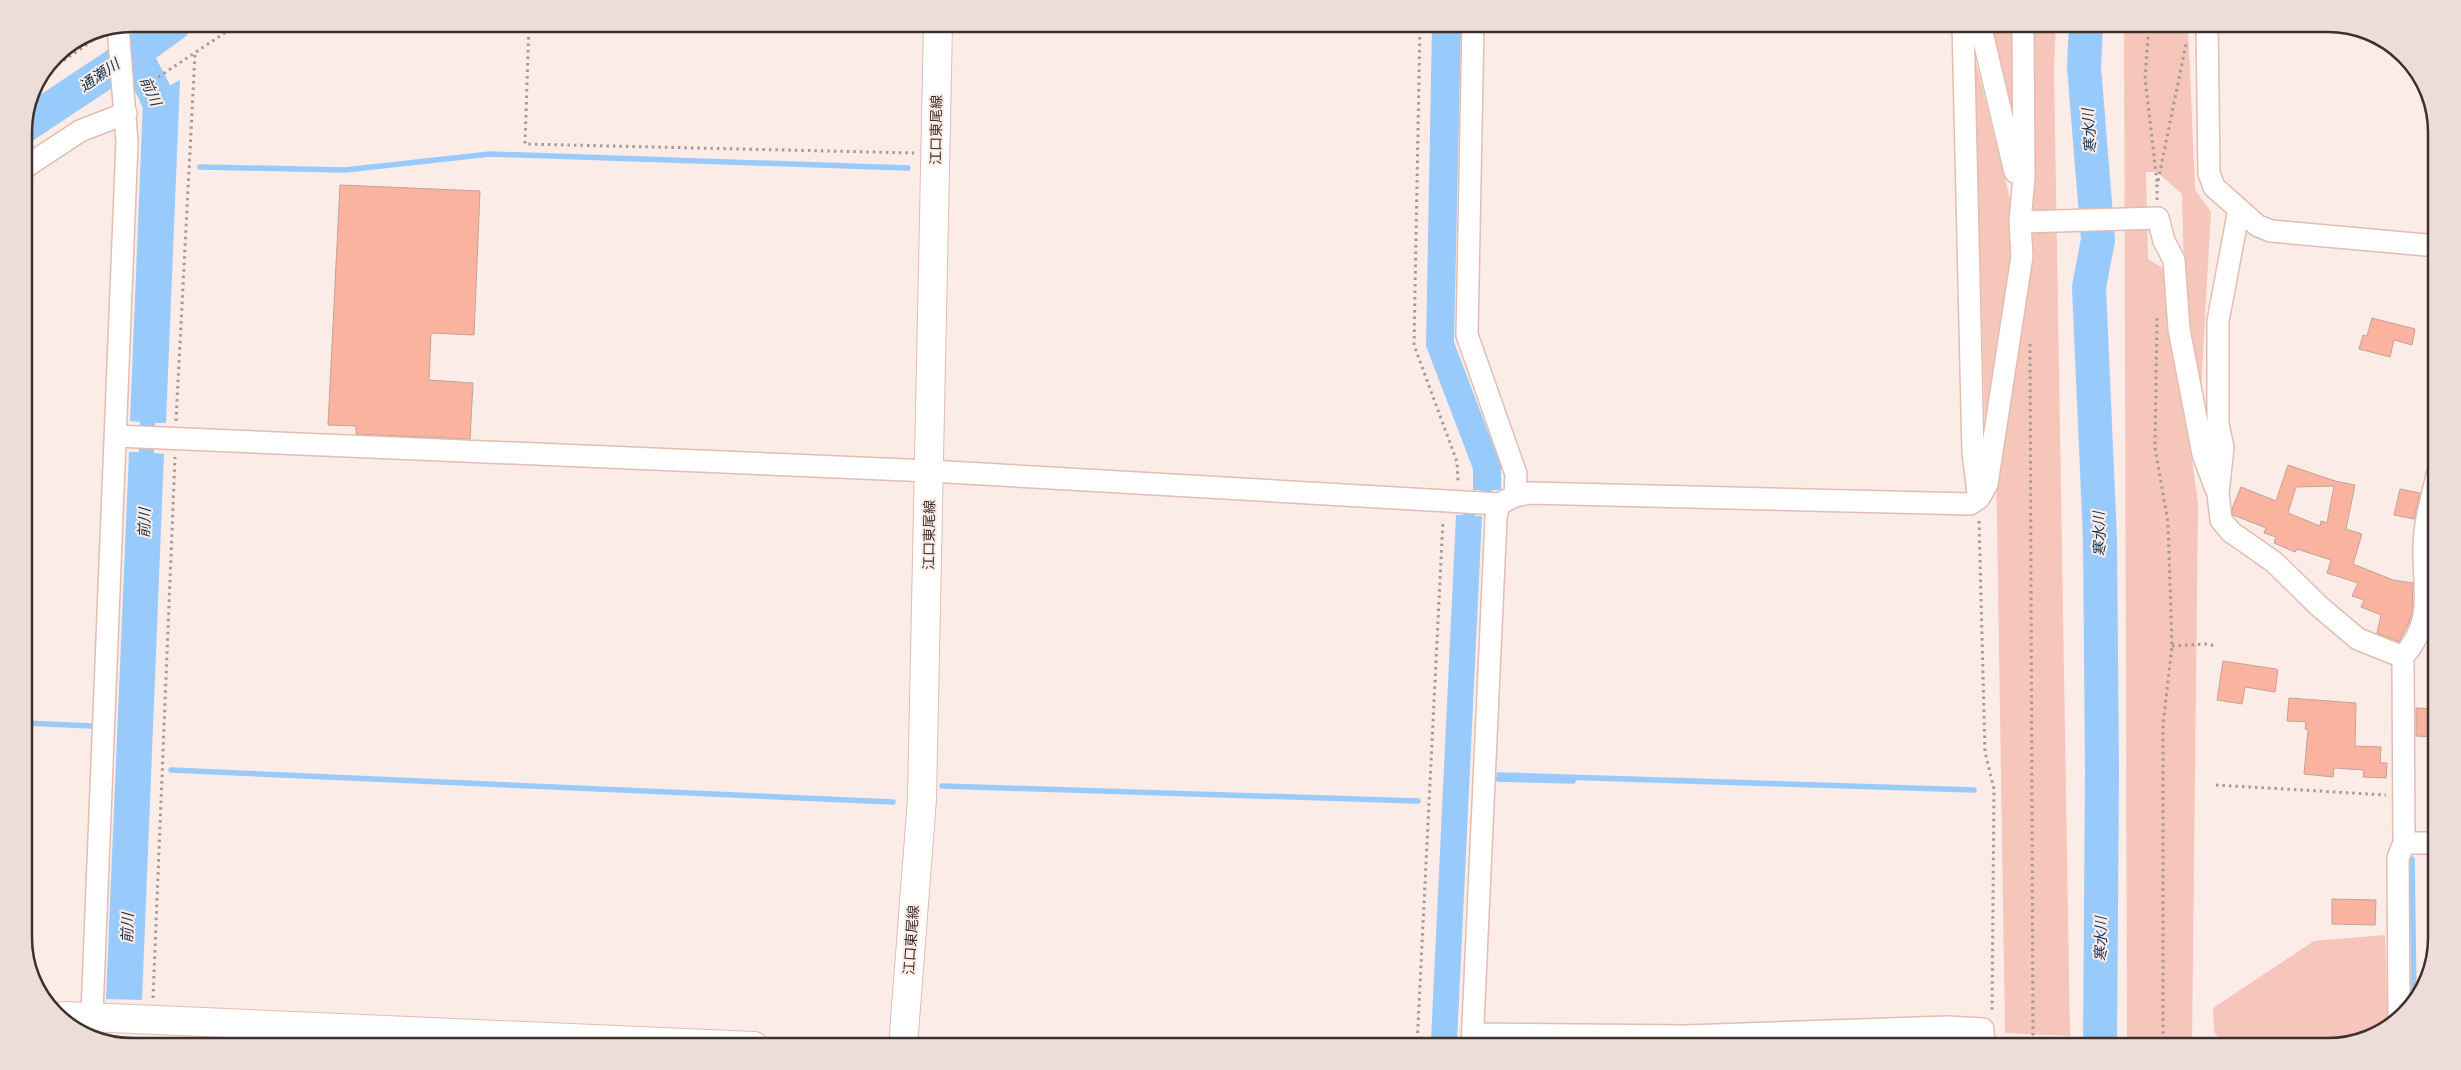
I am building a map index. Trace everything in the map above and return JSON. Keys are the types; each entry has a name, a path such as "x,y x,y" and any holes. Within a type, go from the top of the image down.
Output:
{"main road":[{"name":"江口東尾線","path":"904,1038 922,799 938,32"},
{"path":"91,1027 152,1019 576,1038"}],"street":[{"path":"1473,32 1467,336 1516,474 1483,502"},
{"path":"1963,32 1973,452 1979,498"},
{"path":"125,436 930,471 1483,502 1530,493 1970,504 1979,498 1987,484 2026,222 1982,32"},
{"path":"2022,200 2024,177 2023,32"},
{"path":"2207,32 2209,173 2214,187 2258,226 2271,231 2428,245"},
{"path":"91,1027 125,436 127,142 130,101 114,34"},
{"path":"33,162 130,101"},
{"path":"2239,209 2218,321 2218,425 2223,447 2218,494 2221,520 2231,532 2274,562 2320,607 2358,639 2403,657"},
{"path":"2026,222 2154,218 2174,260 2179,329 2203,454 2218,494"},
{"path":"1473,1038 1496,518 1483,502"},
{"path":"2399,1008 2398,858 2404,843 2402,796 2403,657 2417,641 2427,604 2423,567 2425,531 2428,517"},
{"path":"2404,843 2428,843"},
{"path":"1580,1038 1947,1027 1984,1038"}],"path":[{"path":"130,101 158,78 227,32"},
{"path":"529,32 525,144 935,154"},
{"path":"1420,32 1414,345 1457,462 1458,490 1483,502"},
{"path":"2148,32 2145,78 2157,186"},
{"path":"65,59 89,43"},
{"path":"2154,218 2157,186 2186,43"},
{"path":"152,1019 168,438 195,54"},
{"path":"2157,314 2155,448 2168,522 2172,646 2163,725 2162,1038"},
{"path":"2030,341 2033,1038"},
{"path":"1979,498 1985,752 1994,789 1994,1011 1984,1038"},
{"path":"1418,1038 1443,520 1483,502"},
{"path":"2172,646 2205,644 2216,646"},
{"path":"2216,785 2402,796"}],"shaded area":[{"path":"1992,32 2013,32 2015,147"},
{"path":"2032,32 2056,32 2054,68 2070,1036 2005,1033 1996,457 2033,250"},
{"path":"2124,32 2188,32 2195,190 2211,212 2201,388 2185,315 2182,194 2157,172 2146,172 2148,259 2166,270 2198,503 2192,1038 2127,1038"},
{"path":"1974,55 2011,203 2011,255 1985,430"},
{"path":"2385,935 2388,1018 2360,1032 2341,1037 2218,1038 2214,1031 2213,1008 2314,941"}],"water":[{"path":"1432,32 1461,32 1454,342 1501,466 1501,490 1493,490 1475,511 1475,516 1482,516 1457,1038 1431,1038 1456,515 1463,515 1463,511 1481,490 1473,490 1473,469 1426,346"},
{"path":"180,80 166,423 155,423 154,453 164,454 142,1000 106,999 129,452 139,452 140,422 130,421 143,101 150,97 148,94 160,88 162,90"},
{"path":"111,1035 141,1037 133,1038"}],"building":[{"path":"340,185 480,191 474,335 431,333 429,380 473,383 470,439 356,434 356,426 328,425"},
{"path":"2372,318 2415,329 2412,345 2394,340 2390,357 2359,349 2363,335 2367,336"},
{"path":"2288,465 2335,481 2355,485 2346,529 2362,534 2353,564 2393,580 2413,583 2412,612 2409,623 2399,642 2377,633 2381,615 2361,607 2364,600 2352,596 2358,583 2327,573 2331,560 2297,549 2295,552 2274,543 2276,537 2264,533 2266,528 2233,515 2232,509 2241,487 2276,501","holes":["2334,486 2327,523 2321,521 2320,526 2288,513 2296,487"]},
{"path":"2400,489 2420,493 2414,519 2394,515"},
{"path":"2223,661 2278,670 2275,692 2245,687 2242,704 2217,700"},
{"path":"2289,698 2356,703 2355,746 2381,747 2380,763 2387,763 2386,778 2363,777 2364,770 2334,768 2333,777 2304,774 2308,730 2305,729 2306,722 2287,721"},
{"path":"2416,708 2428,709 2428,737 2416,736"},
{"path":"2332,899 2376,900 2375,925 2332,924"}],"waterway":[{"name":"通瀬川","path":"33,120 163,32"},
{"name":"寒水川","path":"2086,32 2084,67 2098,240 2089,287 2100,539 2102,770 2100,1038"},
{"name":"前川","path":"134,53 161,108 159,135"},
{"path":"200,167 345,170 490,154 908,168"},
{"path":"33,723 92,726"},
{"path":"171,770 893,802"},
{"path":"1499,775 1974,790"},
{"path":"1498,779 1573,781"},
{"path":"942,786 1418,801"},
{"path":"2412,859 2414,989"}]}
